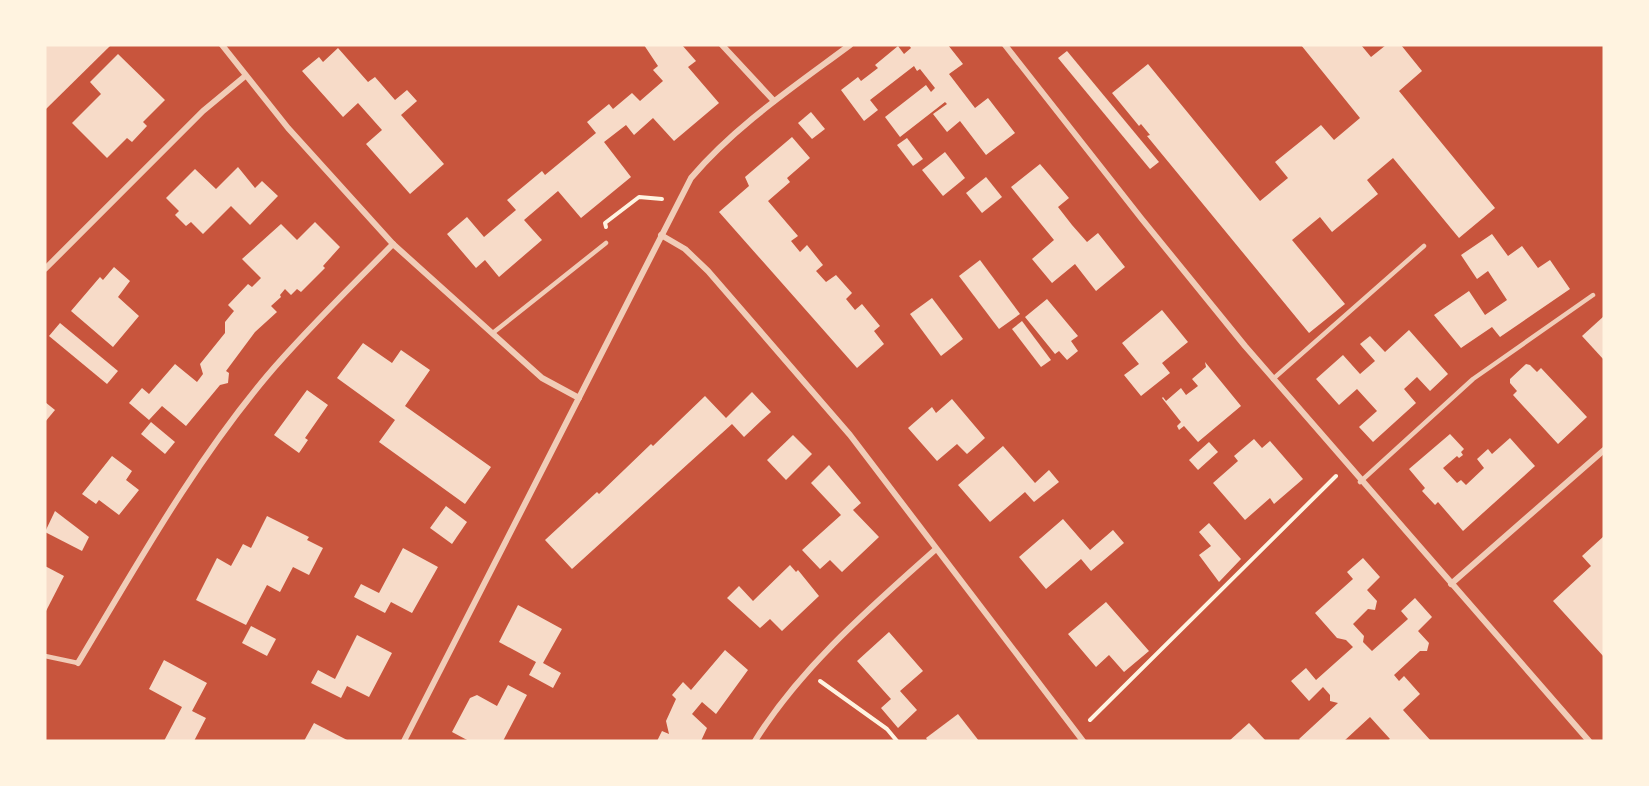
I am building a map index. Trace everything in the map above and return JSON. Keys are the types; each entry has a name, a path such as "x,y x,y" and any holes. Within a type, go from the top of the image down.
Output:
{"street":[{"path":"222,45 244,77 336,184 393,244 543,378 579,398"},
{"path":"722,45 774,101"},
{"path":"404,741 678,200 705,162 774,101 850,45"},
{"path":"1005,45 1141,218 1273,379 1360,482 1589,741"},
{"path":"45,268 203,111 244,77"},
{"path":"661,235 685,249 708,271 850,435 1083,741"},
{"path":"78,663 184,490 224,432 266,378 309,329 393,244"},
{"path":"1451,584 1604,450"},
{"path":"755,741 787,695 807,672 936,549"}],"lane":[{"path":"494,332 606,243"},
{"path":"1273,379 1424,246"},
{"path":"1360,482 1473,379 1593,295"},
{"path":"45,656 78,663"}],"path":[{"path":"606,243 605,223 639,197 678,200"},
{"path":"1077,733 1347,466"},
{"path":"807,672 887,729 897,741"}],"building":[{"path":"45,45 110,46 45,110"},
{"path":"644,45 682,45 696,61 688,67 719,103 674,141 653,118 634,135 626,125 604,142 631,177 581,218 558,191 524,220 542,240 499,277 485,260 476,268 447,234 467,217 484,237 516,210 507,200 542,171 545,175 596,133 587,122 609,104 613,109 632,93 640,101 663,81 653,70 658,66"},
{"path":"909,45 948,45 963,64 949,74 975,108 988,98 1015,133 986,155 960,121 947,132 933,114 947,104 945,102 900,137 885,117 926,85 931,92 935,88 920,69 917,71 914,66 870,100 878,110 864,121 841,90 858,77 861,81 878,68 875,65 898,46 904,54 911,48"},
{"path":"1301,45 1361,45 1371,57 1386,45 1401,45 1422,71 1399,91 1495,208 1459,238 1393,158 1367,180 1378,194 1332,232 1320,217 1292,240 1345,304 1309,333 1147,136 1150,135 1141,124 1139,126 1112,93 1148,64 1260,201 1288,178 1275,162 1321,125 1334,140 1360,118"},
{"path":"338,48 368,82 375,77 395,100 407,90 417,101 401,115 444,164 410,194 366,144 382,130 358,103 343,117 302,71 319,57 323,62"},
{"path":"1067,51 1159,162 1150,169 1058,58"},
{"path":"118,54 165,100 143,122 147,126 132,142 127,138 107,158 72,123 101,94 90,82"},
{"path":"811,112 825,129 812,139 798,123"},
{"path":"792,137 810,158 787,178 790,182 768,201 798,236 791,241 800,252 807,245 823,265 816,271 826,282 836,275 852,293 846,299 855,310 862,304 880,326 874,331 884,344 857,368 719,212 749,186 745,177"},
{"path":"907,138 923,159 913,166 897,145"},
{"path":"945,152 965,178 943,196 922,170"},
{"path":"1040,164 1069,198 1058,207 1072,225 1087,242 1098,233 1125,267 1096,291 1075,264 1052,283 1032,259 1054,240 1011,187"},
{"path":"238,167 255,188 262,181 278,196 250,225 231,206 203,234 191,222 186,226 175,215 179,211 166,198 195,169 216,189"},
{"path":"986,177 1002,197 982,213 966,193"},
{"path":"315,222 340,247 323,266 325,268 301,292 297,289 291,295 285,289 281,297 271,306 277,312 255,332 226,371 229,373 228,383 220,385 186,426 162,406 149,420 129,403 142,388 149,394 175,364 197,382 203,374 200,364 225,333 225,322 234,311 228,305 248,284 252,287 261,278 242,259 281,224 297,240"},
{"path":"1492,234 1508,256 1522,246 1538,268 1550,260 1570,289 1500,337 1492,327 1461,348 1434,315 1469,291 1485,315 1507,300 1488,271 1477,279 1461,255"},
{"path":"980,260 1020,314 999,329 959,276"},
{"path":"114,267 130,281 118,297 139,316 113,347 71,311 100,277 103,280"},
{"path":"932,298 963,339 941,356 910,314"},
{"path":"1047,299 1078,336 1071,341 1078,351 1067,360 1059,351 1055,354 1025,317"},
{"path":"1162,310 1188,342 1162,363 1170,373 1141,396 1124,375 1139,364 1122,343"},
{"path":"1604,316 1604,360 1582,336"},
{"path":"1022,321 1051,360 1041,367 1012,329"},
{"path":"60,323 118,371 107,384 49,336"},
{"path":"1409,330 1448,374 1430,391 1417,377 1404,389 1416,403 1373,442 1359,427 1377,411 1357,389 1339,405 1316,379 1343,355 1360,374 1375,361 1360,344 1370,336 1385,352"},
{"path":"363,343 392,363 401,350 430,370 405,406 491,467 465,504 379,442 395,420 337,378"},
{"path":"1205,362 1241,406 1198,442 1184,426 1179,430 1177,426 1181,422 1162,398 1166,401 1181,388 1186,395 1198,386 1192,379 1206,367"},
{"path":"1526,364 1537,372 1541,368 1587,417 1558,444 1513,395 1517,391 1510,383 1510,379"},
{"path":"307,390 328,405 305,438 308,440 299,453 274,435"},
{"path":"752,392 771,412 744,437 732,424 572,569 545,540 597,492 599,494 651,444 653,446 705,396 726,418"},
{"path":"952,399 985,438 967,454 957,444 937,461 908,428 932,407 936,413"},
{"path":"45,402 55,410 45,422"},
{"path":"151,422 175,442 165,454 141,434"},
{"path":"1450,434 1464,449 1461,452 1463,455 1459,458 1457,456 1443,468 1457,483 1461,480 1466,485 1484,468 1477,459 1488,449 1492,454 1510,438 1535,466 1463,531 1438,502 1435,505 1422,491 1425,488 1409,469"},
{"path":"793,435 812,454 786,480 767,460"},
{"path":"1254,439 1262,448 1270,441 1303,479 1274,504 1270,498 1245,520 1213,483 1238,461 1234,456"},
{"path":"1209,442 1218,452 1198,470 1189,460"},
{"path":"1003,446 1035,483 1049,470 1059,482 1034,502 1025,492 990,522 958,485"},
{"path":"112,456 132,471 126,480 139,490 119,515 99,500 96,504 82,494"},
{"path":"829,465 861,503 853,510 879,537 842,572 830,560 820,569 802,550 841,515 811,483"},
{"path":"446,506 467,522 452,544 430,528"},
{"path":"55,511 89,537 82,551 45,532"},
{"path":"267,516 309,537 307,540 323,548 309,575 293,567 280,592 267,585 246,625 196,600 217,558 231,566 243,544 251,548"},
{"path":"1063,519 1090,550 1113,530 1124,543 1091,571 1081,559 1046,589 1019,557"},
{"path":"1209,523 1241,559 1219,582 1199,555 1211,546 1199,532"},
{"path":"1604,536 1604,657 1553,601 1591,566 1582,556"},
{"path":"403,548 438,567 412,613 391,602 385,613 354,597 361,584 379,593"},
{"path":"1363,558 1380,577 1367,590 1377,601 1375,610 1368,609 1353,624 1364,636 1363,642 1372,651 1408,619 1401,611 1415,598 1432,617 1418,631 1429,643 1427,651 1420,651 1394,675 1399,681 1404,676 1420,694 1403,710 1431,741 1387,741 1390,739 1370,717 1344,741 1301,741 1299,739 1338,703 1330,701 1330,695 1323,687 1309,701 1291,681 1306,668 1316,680 1353,647 1346,640 1337,638 1315,613 1353,579 1347,572"},
{"path":"790,565 796,572 798,570 819,596 782,631 770,619 760,628 727,598 739,586 753,601"},
{"path":"45,566 64,576 45,613"},
{"path":"1106,602 1149,651 1124,672 1109,655 1096,667 1068,634"},
{"path":"518,605 562,629 543,663 561,673 553,688 529,675 536,662 499,642"},
{"path":"251,626 276,639 267,656 242,643"},
{"path":"889,632 923,671 900,691 917,710 898,728 881,708 891,699 857,661"},
{"path":"357,635 392,653 369,697 347,686 341,698 311,683 318,670 335,679"},
{"path":"725,650 748,670 716,714 702,702 692,714 707,728 701,741 657,741 662,731 669,734 666,721 676,699 672,695 683,682 691,690"},
{"path":"164,660 207,683 192,711 206,718 194,741 164,741 182,707 149,689"},
{"path":"508,685 527,695 503,741 469,741 452,732 470,698 477,695 497,706"},
{"path":"958,714 979,741 928,741 926,738"},
{"path":"314,723 349,741 304,741"},
{"path":"1249,723 1266,741 1229,741"}]}
